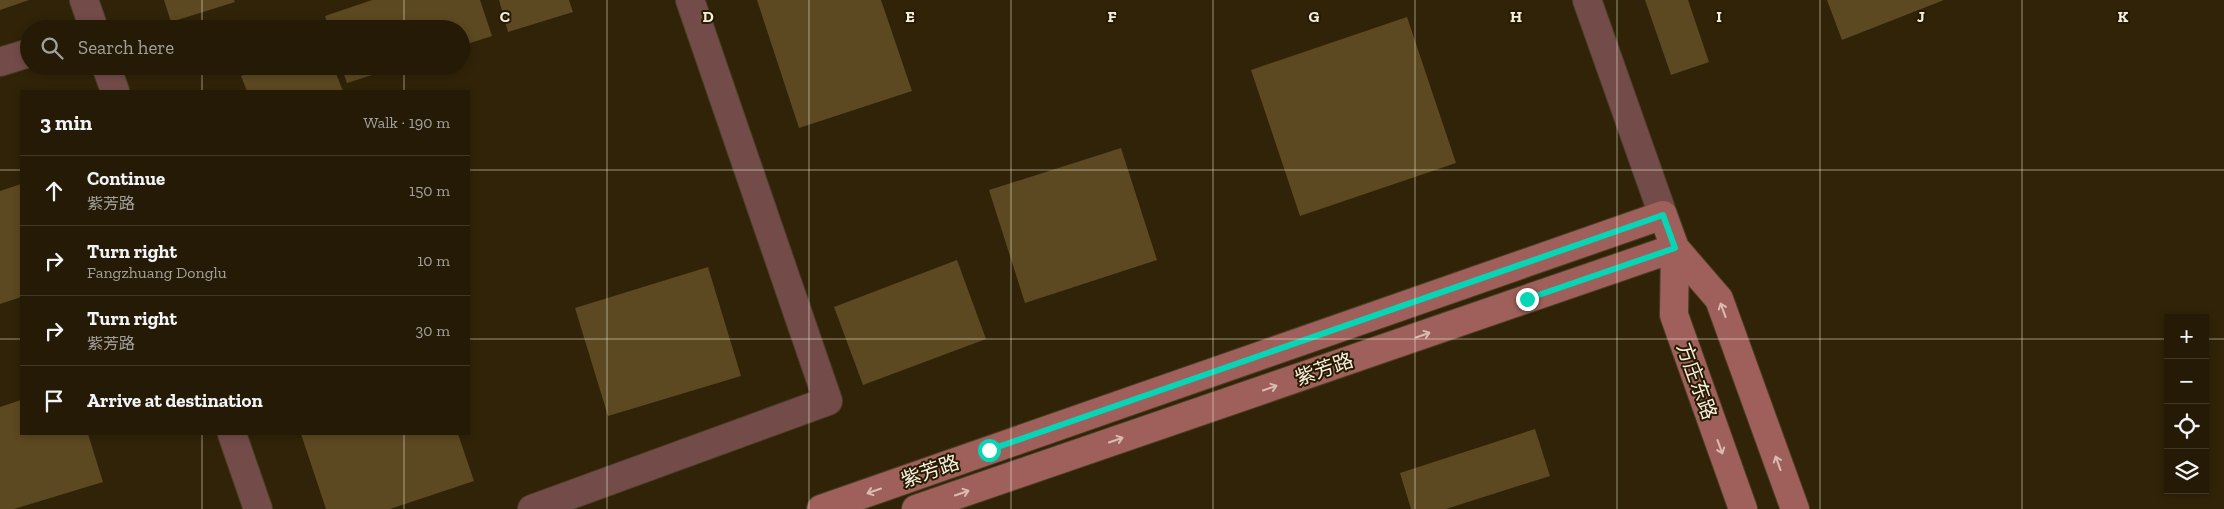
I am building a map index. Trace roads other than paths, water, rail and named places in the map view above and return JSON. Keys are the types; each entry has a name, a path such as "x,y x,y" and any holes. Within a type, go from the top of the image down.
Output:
{"street":[{"path":"84,0 91,20"},
{"path":"532,509 828,402 690,0"},
{"path":"1587,0 1675,248 1719,299 1795,509"},
{"path":"0,62 20,56"},
{"path":"109,75 115,90"},
{"name":"紫芳路","path":"821,509 1663,215"},
{"name":"紫芳路","path":"916,509 1675,248"},
{"name":"方庄东路","path":"1675,248 1674,315 1742,509"},
{"path":"232,435 258,509"}]}
